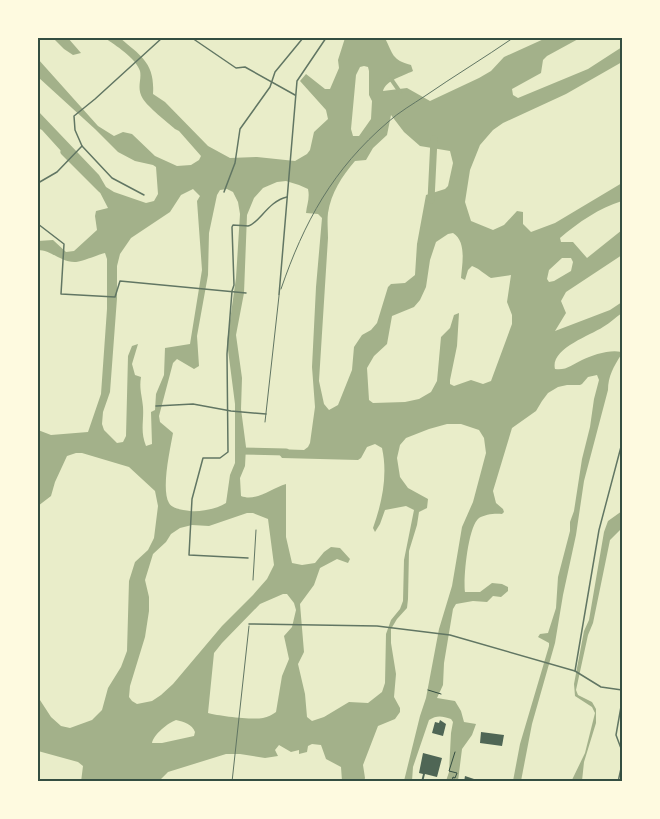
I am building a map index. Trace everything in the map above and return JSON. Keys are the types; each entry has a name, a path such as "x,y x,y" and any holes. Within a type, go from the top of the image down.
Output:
{"street":[{"path":"144,195 112,178 80,147 74,116 162,38"},
{"path":"192,38 236,68 245,68 295,96"},
{"path":"225,190 235,164 240,129 270,87 275,72 303,38"},
{"path":"279,295 297,81 326,38"},
{"path":"38,183 57,172 80,147"},
{"path":"248,558 189,555 192,500 203,458 220,458 228,452 227,354 234,285 232,227 233,225 249,226 275,202 287,197"},
{"path":"38,224 64,244 61,294 115,297 120,281 246,293"},
{"path":"156,406 193,404 227,411 266,414"},
{"path":"575,671 599,530 622,443"},
{"path":"249,624 377,626 450,635 575,671 601,687 622,690"},
{"path":"622,701 616,735 622,751"},
{"path":"618,782 622,764"}],"lane":[{"path":"265,422 279,295 293,253 318,204 340,172 389,121 513,38"},
{"path":"253,580 256,530"},
{"path":"232,782 249,624"}],"path":[{"path":"428,690 441,693"},
{"path":"452,782 456,773 449,771 455,752"}],"shaded area":[{"path":"53,38 68,38 81,53 73,55"},
{"path":"105,38 120,38 140,55 152,75 153,94 165,102 208,146 230,158 257,157 295,161 307,154 314,132 328,119 326,110 300,81 306,74 325,89 330,89 339,68 338,60 345,38 385,38 394,56 411,65 413,71 391,81 383,91 407,88 430,101 491,71 504,57 546,38 580,38 547,56 543,60 541,73 512,89 513,95 518,98 588,69 622,47 622,62 566,94 503,123 493,130 480,145 470,170 465,202 471,221 493,230 504,225 517,211 523,212 523,224 531,232 555,223 622,183 622,201 605,207 574,226 560,238 561,242 573,242 587,258 622,230 622,255 566,292 561,301 566,313 555,331 610,310 622,302 622,313 564,349 558,355 555,369 566,368 602,353 617,351 621,352 621,355 610,376 584,481 555,643 532,724 521,781 513,781 520,744 549,646 549,643 538,637 540,634 548,633 556,608 558,577 574,511 582,459 599,380 597,375 588,377 580,385 558,387 548,393 536,411 512,428 493,491 496,503 504,512 479,518 472,531 466,565 465,592 480,592 492,583 508,587 508,591 501,597 493,596 487,602 473,601 456,604 453,609 444,663 443,685 437,698 455,701 464,722 476,724 472,735 462,749 458,781 446,781 449,772 453,722 451,719 440,716 429,720 413,767 412,781 404,781 426,698 439,629 452,586 462,527 473,502 486,453 484,438 479,430 461,424 447,424 406,438 400,445 397,458 400,477 408,488 428,499 427,508 419,512 409,551 407,608 391,629 396,674 394,697 400,712 395,719 378,726 363,765 364,781 342,781 341,767 326,759 321,745 312,744 308,746 307,752 299,754 299,750 291,752 279,745 275,750 278,756 265,758 226,754 168,772 159,781 81,782 83,766 78,762 38,751 38,697 51,717 61,726 70,728 92,720 102,710 108,688 121,667 127,651 129,581 135,562 148,550 154,538 158,506 155,491 129,467 76,453 67,456 51,496 38,506 38,430 51,435 88,432 101,394 107,309 107,259 105,253 76,262 66,261 38,250 38,241 53,240 66,252 74,251 97,230 96,211 108,208 91,175 61,151 38,128 38,111 99,175 106,187 146,203 154,201 158,194 156,167 135,161 118,152 38,77 38,59 98,126 114,136 123,132 132,134 155,156 177,166 191,165 201,156 179,131 145,102 140,91 138,66 125,52","holes":["360,67 368,67 369,95 372,101 371,119 359,136 353,136 351,129 356,75","391,115 404,132 420,146 450,151 453,163 448,186 426,195 417,244 415,275 405,283 391,284 388,287 377,323 362,335 354,347 352,370 338,405 329,410 324,404 319,381 329,206 338,185 355,161 366,160 373,148 387,135","286,181 308,189 306,213 318,214 322,218 312,367 315,407 310,443 304,450 275,449 282,458 358,460 367,447 375,444 382,448 384,458 384,479 373,528 375,532 385,510 406,506 414,510 404,560 403,601 391,620 386,634 385,683 382,692 368,703 349,702 324,717 312,721 307,717 305,694 298,664 304,652 300,604 314,585 320,568 337,559 348,563 350,559 340,548 331,547 315,563 302,565 292,563 286,537 286,484 258,496 241,496 240,478 245,466 246,447 241,409 242,378 236,335 244,293 247,215 254,198 263,188","193,189 200,196 197,201 202,270 190,344 165,348 164,375 156,394 155,410 151,412 152,444 146,446 143,431 141,377 135,375 132,364 138,344 132,346 128,356 126,436 123,442 117,443 104,430 102,424 103,412 110,392 117,266 120,254 131,238 170,212 181,195","227,189 233,192 240,214 236,278 227,342 235,404 235,463 230,475 226,503 209,510 190,511 173,507 167,497 167,469 173,433 160,422 159,416 173,363 177,359 194,369 199,366 197,336 208,275 209,233 220,190","453,233 462,248 461,278 465,280 472,266 491,278 511,275 507,302 512,315 512,324 491,381 483,384 471,380 454,386 450,384 457,346 459,313 454,315 450,328 441,337 437,381 431,392 419,399 405,402 373,403 369,400 367,368 374,356 387,344 392,316 414,307 420,300 426,287 430,260 436,242","562,258 571,258 573,262 571,271 554,281 549,282 547,279 549,270","247,513 268,519 274,565 267,579 222,626 173,684 152,701 137,704 129,697 130,686 145,637 149,611 145,580 153,554 171,534 180,528 192,525 209,526","283,594 287,594 294,603 296,610 292,627 284,636 289,659 282,676 276,712 273,714 263,718 251,718 208,713 214,653 260,604","176,720 182,722 192,727 195,732 194,736 152,743 155,736 165,726"]},
{"path":"622,511 622,528 610,540 576,690 578,695 592,702 596,709 596,723 584,762 582,781 571,782 585,753 595,713 592,707 575,696 574,684 584,631 589,620 604,532 608,521"}],"building":[{"path":"440,720 446,724 443,736 432,733 435,722 439,723"},
{"path":"481,732 504,735 502,746 480,743"},
{"path":"423,753 442,758 437,777 425,774 421,782 423,774 419,773"},
{"path":"465,776 480,781 480,782 464,782"}],"waterway":[{"path":"391,79 400,92"},
{"path":"431,200 434,139"},
{"path":"64,152 101,189"},
{"path":"239,451 286,452"}]}
